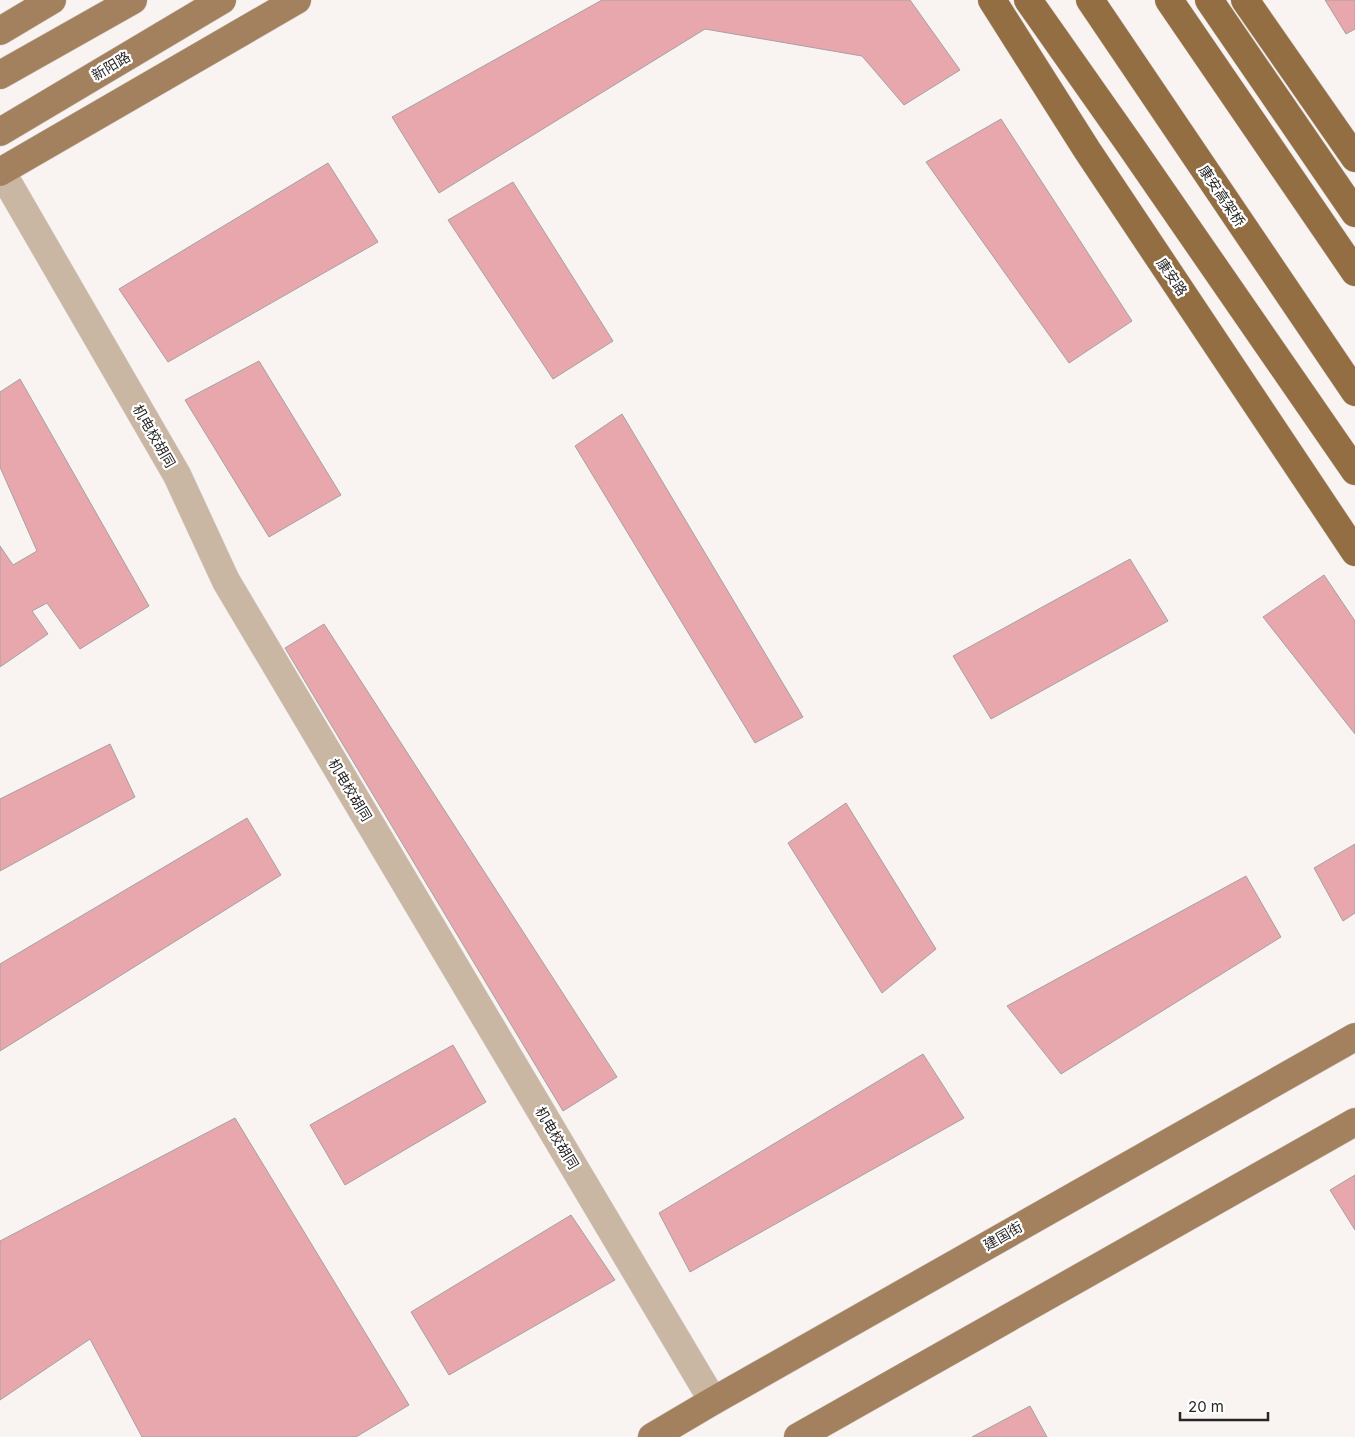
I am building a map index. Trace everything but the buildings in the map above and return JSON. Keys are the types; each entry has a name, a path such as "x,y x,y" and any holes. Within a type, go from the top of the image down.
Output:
{"highway":[{"name":"康安路","path":"992,0 1087,150 1355,552"},
{"path":"1028,0 1355,471"},
{"name":"康安高架桥","path":"1090,0 1355,392"},
{"path":"1169,0 1355,272"},
{"path":"1209,0 1355,213"},
{"path":"1245,0 1355,158"}],"main road":[{"path":"0,30 52,0"},
{"path":"0,75 133,0"},
{"name":"新阳路","path":"0,132 222,0"},
{"path":"1,172 298,0"},
{"name":"建国街","path":"652,1437 1355,1037"},
{"path":"798,1437 1355,1122"}],"street":[{"name":"机电校胡同","path":"1,172 177,475 226,581 713,1401"}]}
